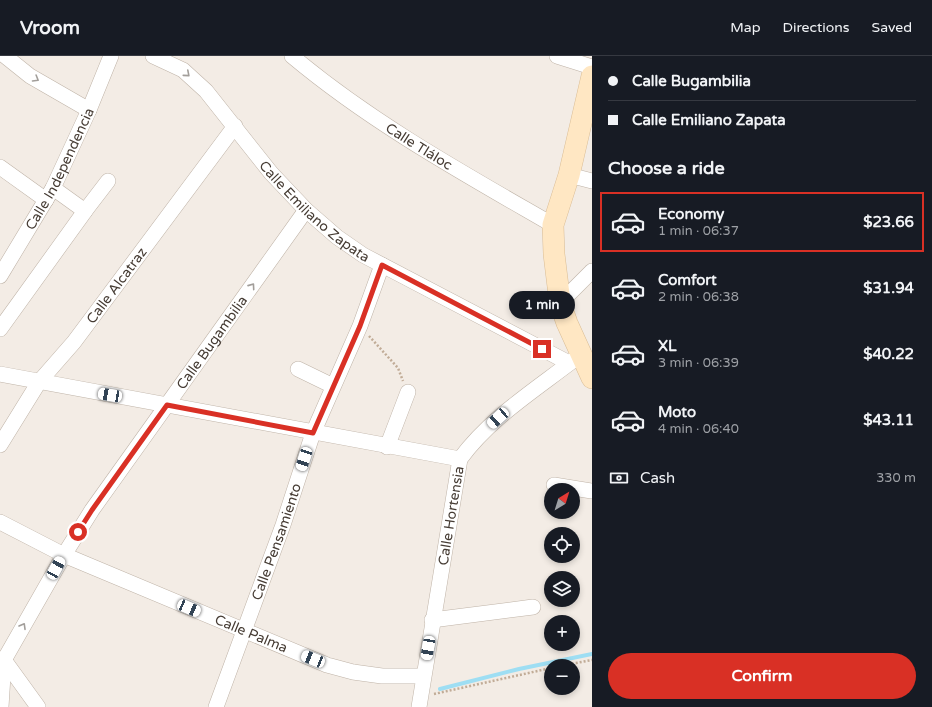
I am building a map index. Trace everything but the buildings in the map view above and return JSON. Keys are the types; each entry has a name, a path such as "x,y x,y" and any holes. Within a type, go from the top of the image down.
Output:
{"street":[{"path":"5,56 30,76 89,110"},
{"name":"Calle Independencia","path":"0,276 49,194 89,110 111,56"},
{"name":"Calle Emiliano Zapata","path":"153,56 183,70 206,91 271,173 306,210 337,238 363,255 382,265 584,367"},
{"name":"Calle Tláloc","path":"292,56 307,69 370,114 437,158 553,225"},
{"path":"557,56 592,67"},
{"path":"584,367 560,303 554,254 553,225 569,174 592,76"},
{"name":"Calle Alcatraz","path":"0,445 39,382 74,342 235,126"},
{"path":"0,167 49,194 85,211"},
{"path":"569,174 592,181"},
{"path":"0,329 108,181"},
{"name":"Calle Bugambilia","path":"2,707 2,659 64,555 92,510 306,210"},
{"name":"Calle Pensamiento","path":"216,707 283,524 313,433 360,326 382,265"},
{"path":"560,303 592,271"},
{"name":"Calle Hortensia","path":"420,702 432,620 460,460 478,436 498,418 584,367"},
{"path":"298,369 333,386"},
{"path":"0,374 460,460"},
{"path":"386,447 408,392"},
{"path":"580,489 592,491"},
{"name":"Calle Palma","path":"0,522 64,555 327,665 353,672 382,676 423,676"},
{"path":"432,620 533,607"},
{"path":"2,659 38,707"}],"path":[{"path":"360,326 398,368 408,392"},
{"path":"580,662 592,660"},
{"path":"420,702 544,670"}],"waterway":[{"path":"440,689 519,669 592,654"}],"route":[{"path":"78,532 167,405 313,433 360,326 382,265 542,349"}]}
